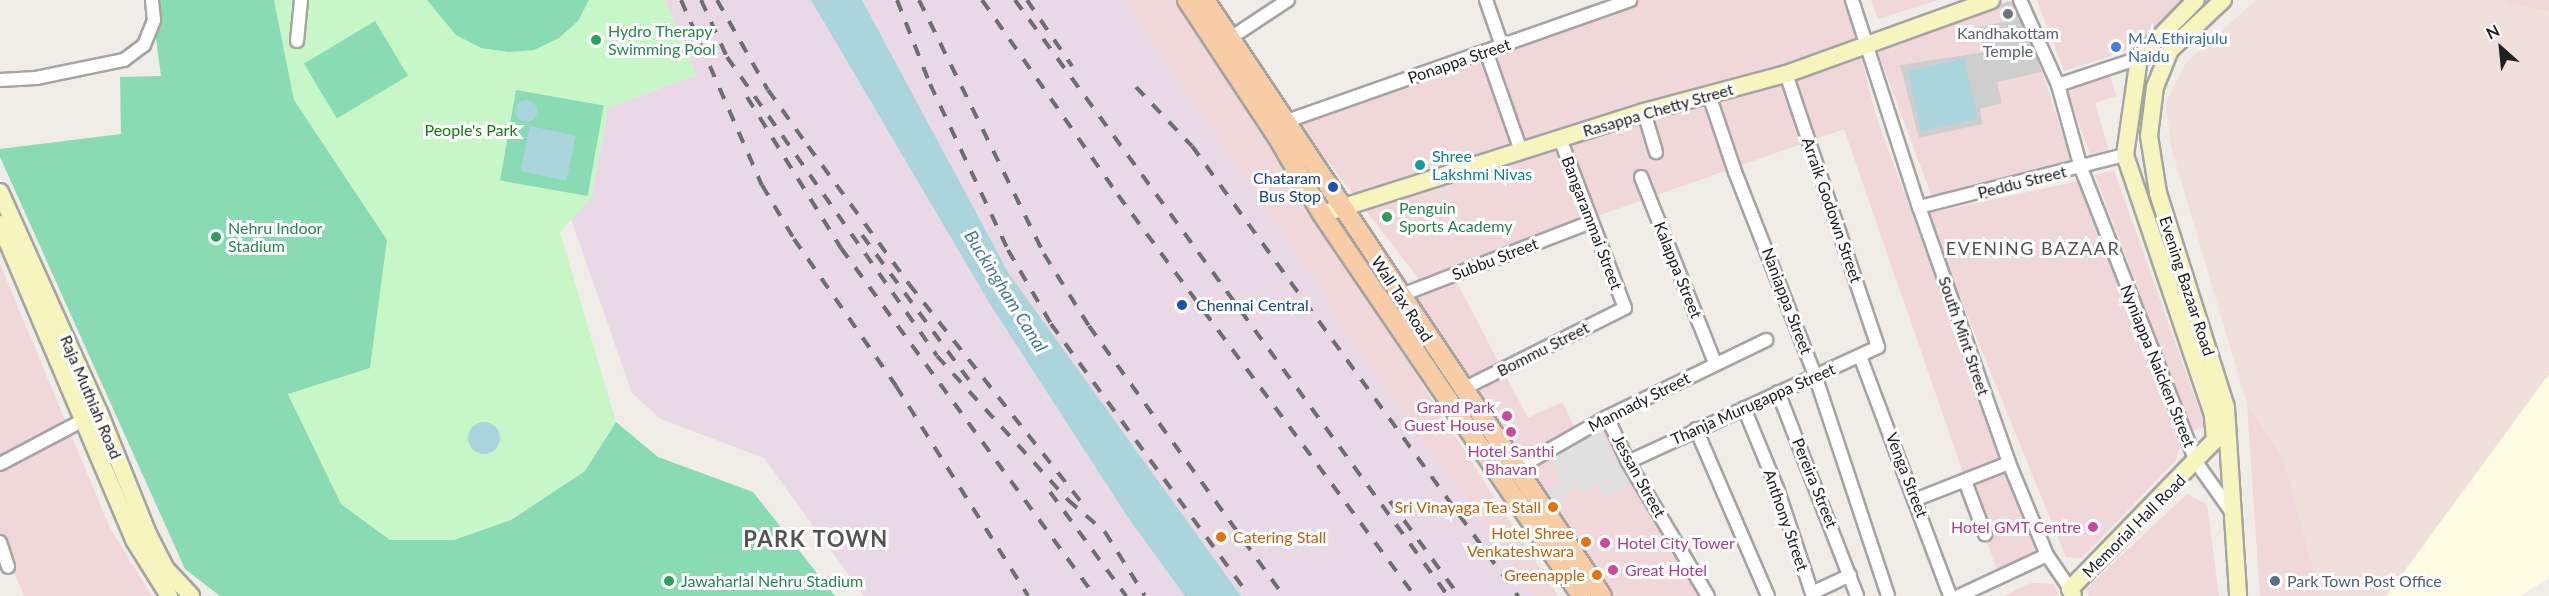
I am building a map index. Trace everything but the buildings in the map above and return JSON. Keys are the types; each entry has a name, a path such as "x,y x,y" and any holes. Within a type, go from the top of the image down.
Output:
{"main road":[{"name":"Wall Tax Road","path":"1187,0 1278,138 1322,214 1582,596"},
{"name":"Wall Tax Road","path":"1205,0 1232,37 1461,390 1602,596"},
{"name":"Rasappa Chetty Street","path":"1322,214 1644,112 1786,74 1991,0"},
{"path":"2139,58 2196,0"},
{"name":"Evening Bazaar Road","path":"2223,0 2170,50 2155,87 2150,136 2158,193 2226,408 2238,596"},
{"name":"Evening Bazaar Road","path":"2139,58 2125,155 2213,415 2215,440"},
{"name":"Raja Muthiah Road","path":"0,192 99,412 148,534 166,569 191,596"},
{"name":"Raja Muthiah Road","path":"0,226 134,540 169,596"},
{"path":"2161,264 2178,258"},
{"name":"Memorial Hall Road","path":"2072,592 2215,440"}],"street":[{"path":"0,80 36,78 124,60 144,45 154,20 152,0"},
{"path":"297,41 301,0"},
{"path":"1232,37 1288,0"},
{"path":"1486,0 1502,46"},
{"name":"Ponappa Street","path":"1287,121 1630,0"},
{"name":"South Mint Street","path":"1852,0 1919,207 2008,463 2047,555 2072,592"},
{"name":"Nyniappa Naicken Street","path":"2020,0 2058,85 2081,168 2196,462"},
{"path":"1486,51 1521,152"},
{"path":"2058,85 2139,58"},
{"name":"Arraik Godown Street","path":"1786,74 1878,347"},
{"name":"Naniappa Street","path":"1709,95 1735,172 1815,375 1888,596"},
{"path":"1644,112 1656,152"},
{"name":"Bangarammai Street","path":"1560,139 1625,308"},
{"name":"Peddu Street","path":"1919,207 2081,168 2125,155"},
{"name":"Kalappa Street","path":"1641,177 1715,363"},
{"name":"Subbu Street","path":"1399,296 1591,222"},
{"name":"Bommu Street","path":"1461,390 1625,308"},
{"name":"Mannady Street","path":"1516,469 1606,417 1766,340"},
{"name":"Thanja Murugappa Street","path":"1628,462 1695,429 1878,347"},
{"name":"Venga Street","path":"1860,356 1917,499 1950,596"},
{"name":"Pereira Street","path":"1778,392 1857,596"},
{"name":"Anthony Street","path":"1744,408 1777,488 1812,593 1850,575"},
{"path":"0,464 99,412"},
{"name":"Jessan Street","path":"1606,417 1628,462 1708,596"},
{"path":"1695,429 1768,596"},
{"name":"Memorial Hall Road","path":"2196,462 2234,514"},
{"path":"1917,499 2008,463"},
{"path":"1965,481 1985,534"},
{"path":"0,542 8,567"},
{"path":"1959,596 2047,555"}],"shaded area":[{"path":"665,0 1124,0 1329,302 1326,305 1534,596 864,596 764,458 661,419 632,393 571,219 591,198 608,108 696,75"},
{"path":"1124,0 1175,0 1558,596 1534,596 1325,304 1328,302"},
{"path":"1635,0 1847,0 1876,116 2040,564 2001,582 1844,129 1419,279 1295,119"},
{"path":"1871,0 1938,0 1878,19"},
{"path":"2014,0 2042,72 1997,82 2002,103 1980,109 1982,124 1919,138 1900,65 1985,52 1979,27 2004,22 2000,4"},
{"path":"2037,0 2181,0 2138,47 2064,71"},
{"path":"2256,0 2505,0 2506,3 2549,11 2549,374 2386,596 2321,596 2283,457 2247,404 2171,147 2166,103 2186,63"},
{"path":"2505,0 2549,0 2549,11 2505,3"},
{"path":"2000,4 2004,22 1985,52 1901,65 1980,109 1997,82 2042,72 2073,166 1932,197 1874,41"},
{"path":"2110,73 2116,96 2095,103 2109,151 2090,154 2065,88"},
{"path":"2114,170 2205,426 2192,432 2095,175"},
{"path":"2079,181 2180,446 2176,460 2082,558 2066,557 1926,214"},
{"path":"0,264 110,528 152,596 24,596 0,539"},
{"path":"1457,283 1528,418 1562,402 1581,439 1610,423 1708,596 1610,596 1415,299"},
{"path":"2549,374 2549,578 2520,596 2386,596"},
{"path":"2247,404 2283,457 2321,596 2260,596"},
{"path":"1601,432 1630,485 1605,498 1597,485 1583,493 1579,487 1547,506 1539,494 1563,482 1550,459"},
{"path":"2187,494 2207,505 2219,596 2089,596 2086,589"},
{"path":"2031,583 2054,584 2059,596 2004,596"}],"green space":[{"path":"151,0 274,0 294,100 387,240 370,368 288,394 341,504 390,540 454,540 511,520 585,471 616,422 658,457 753,492 835,596 220,596 185,569 0,157 0,149 121,134 120,77 161,76"},
{"name":"People's Park","path":"274,0 665,0 696,75 608,108 591,198 560,232 616,422 585,471 511,520 454,540 390,540 341,504 288,393 370,368 387,240 294,100"},
{"path":"427,0 589,0 578,21 559,38 534,50 509,52 481,48 456,35"},
{"path":"375,21 408,76 337,119 304,64"},
{"path":"516,90 604,105 588,196 500,181"}],"water":[{"name":"Buckingham Canal","path":"811,0 862,0 1009,274 1241,596 1185,596 1129,519 990,304"},
{"path":"1964,58 1978,118 1921,131 1907,71"},
{"path":"526,100 534,103 537,111 534,119 526,122 518,119 515,111 518,103"},
{"path":"530,126 576,136 566,181 520,171"},
{"path":"484,422 495,427 500,438 495,449 484,454 473,449 468,438 473,427"}],"railway":[{"path":"681,0 762,185 794,239 896,386 1028,596"},
{"path":"701,0 727,57 937,356 1068,500 1105,532 1145,596"},
{"path":"717,0 768,90 808,146 909,284 1085,507"},
{"path":"897,0 930,84 1008,250 1051,324 1249,596"},
{"path":"919,0 1044,254 1089,326 1284,596"},
{"path":"982,0 1118,195 1415,596"},
{"path":"1015,0 1448,596"},
{"path":"1027,0 1072,66"},
{"path":"1136,87 1192,146 1518,596"},
{"path":"747,97 841,248 1095,596"},
{"path":"862,235 969,380"},
{"path":"1050,492 1126,596"},
{"path":"1390,501 1459,596"}],"place":[{"name":"Kandhakottam Temple","path":"2008,14"},
{"name":"Hydro Therapy Swimming Pool","path":"596,40"},
{"name":"M.A.Ethirajulu Naidu","path":"2116,47"},
{"name":"Shree Lakshmi Nivas","path":"1420,165"},
{"name":"Chataram Bus Stop","path":"1333,187"},
{"name":"Penguin Sports Academy","path":"1387,217"},
{"name":"Nehru Indoor Stadium","path":"216,237"},
{"name":"Chennai Central","path":"1182,305"},
{"name":"Grand Park Guest House","path":"1507,416"},
{"name":"Hotel Santhi Bhavan","path":"1511,432"},
{"name":"Sri Vinayaga Tea Stall","path":"1553,507"},
{"name":"Hotel GMT Centre","path":"2093,527"},
{"name":"Catering Stall","path":"1221,537"},
{"name":"Hotel Shree Venkateshwara","path":"1586,542"},
{"name":"Hotel City Tower","path":"1605,543"},
{"name":"Great Hotel","path":"1613,570"},
{"name":"Greenapple","path":"1597,575"},
{"name":"Jawaharlal Nehru Stadium","path":"669,581"},
{"name":"Park Town Post Office","path":"2275,581"}],"district":[{"name":"EVENING BAZAAR","path":"2033,248"},
{"name":"PARK TOWN","path":"816,539"}]}
